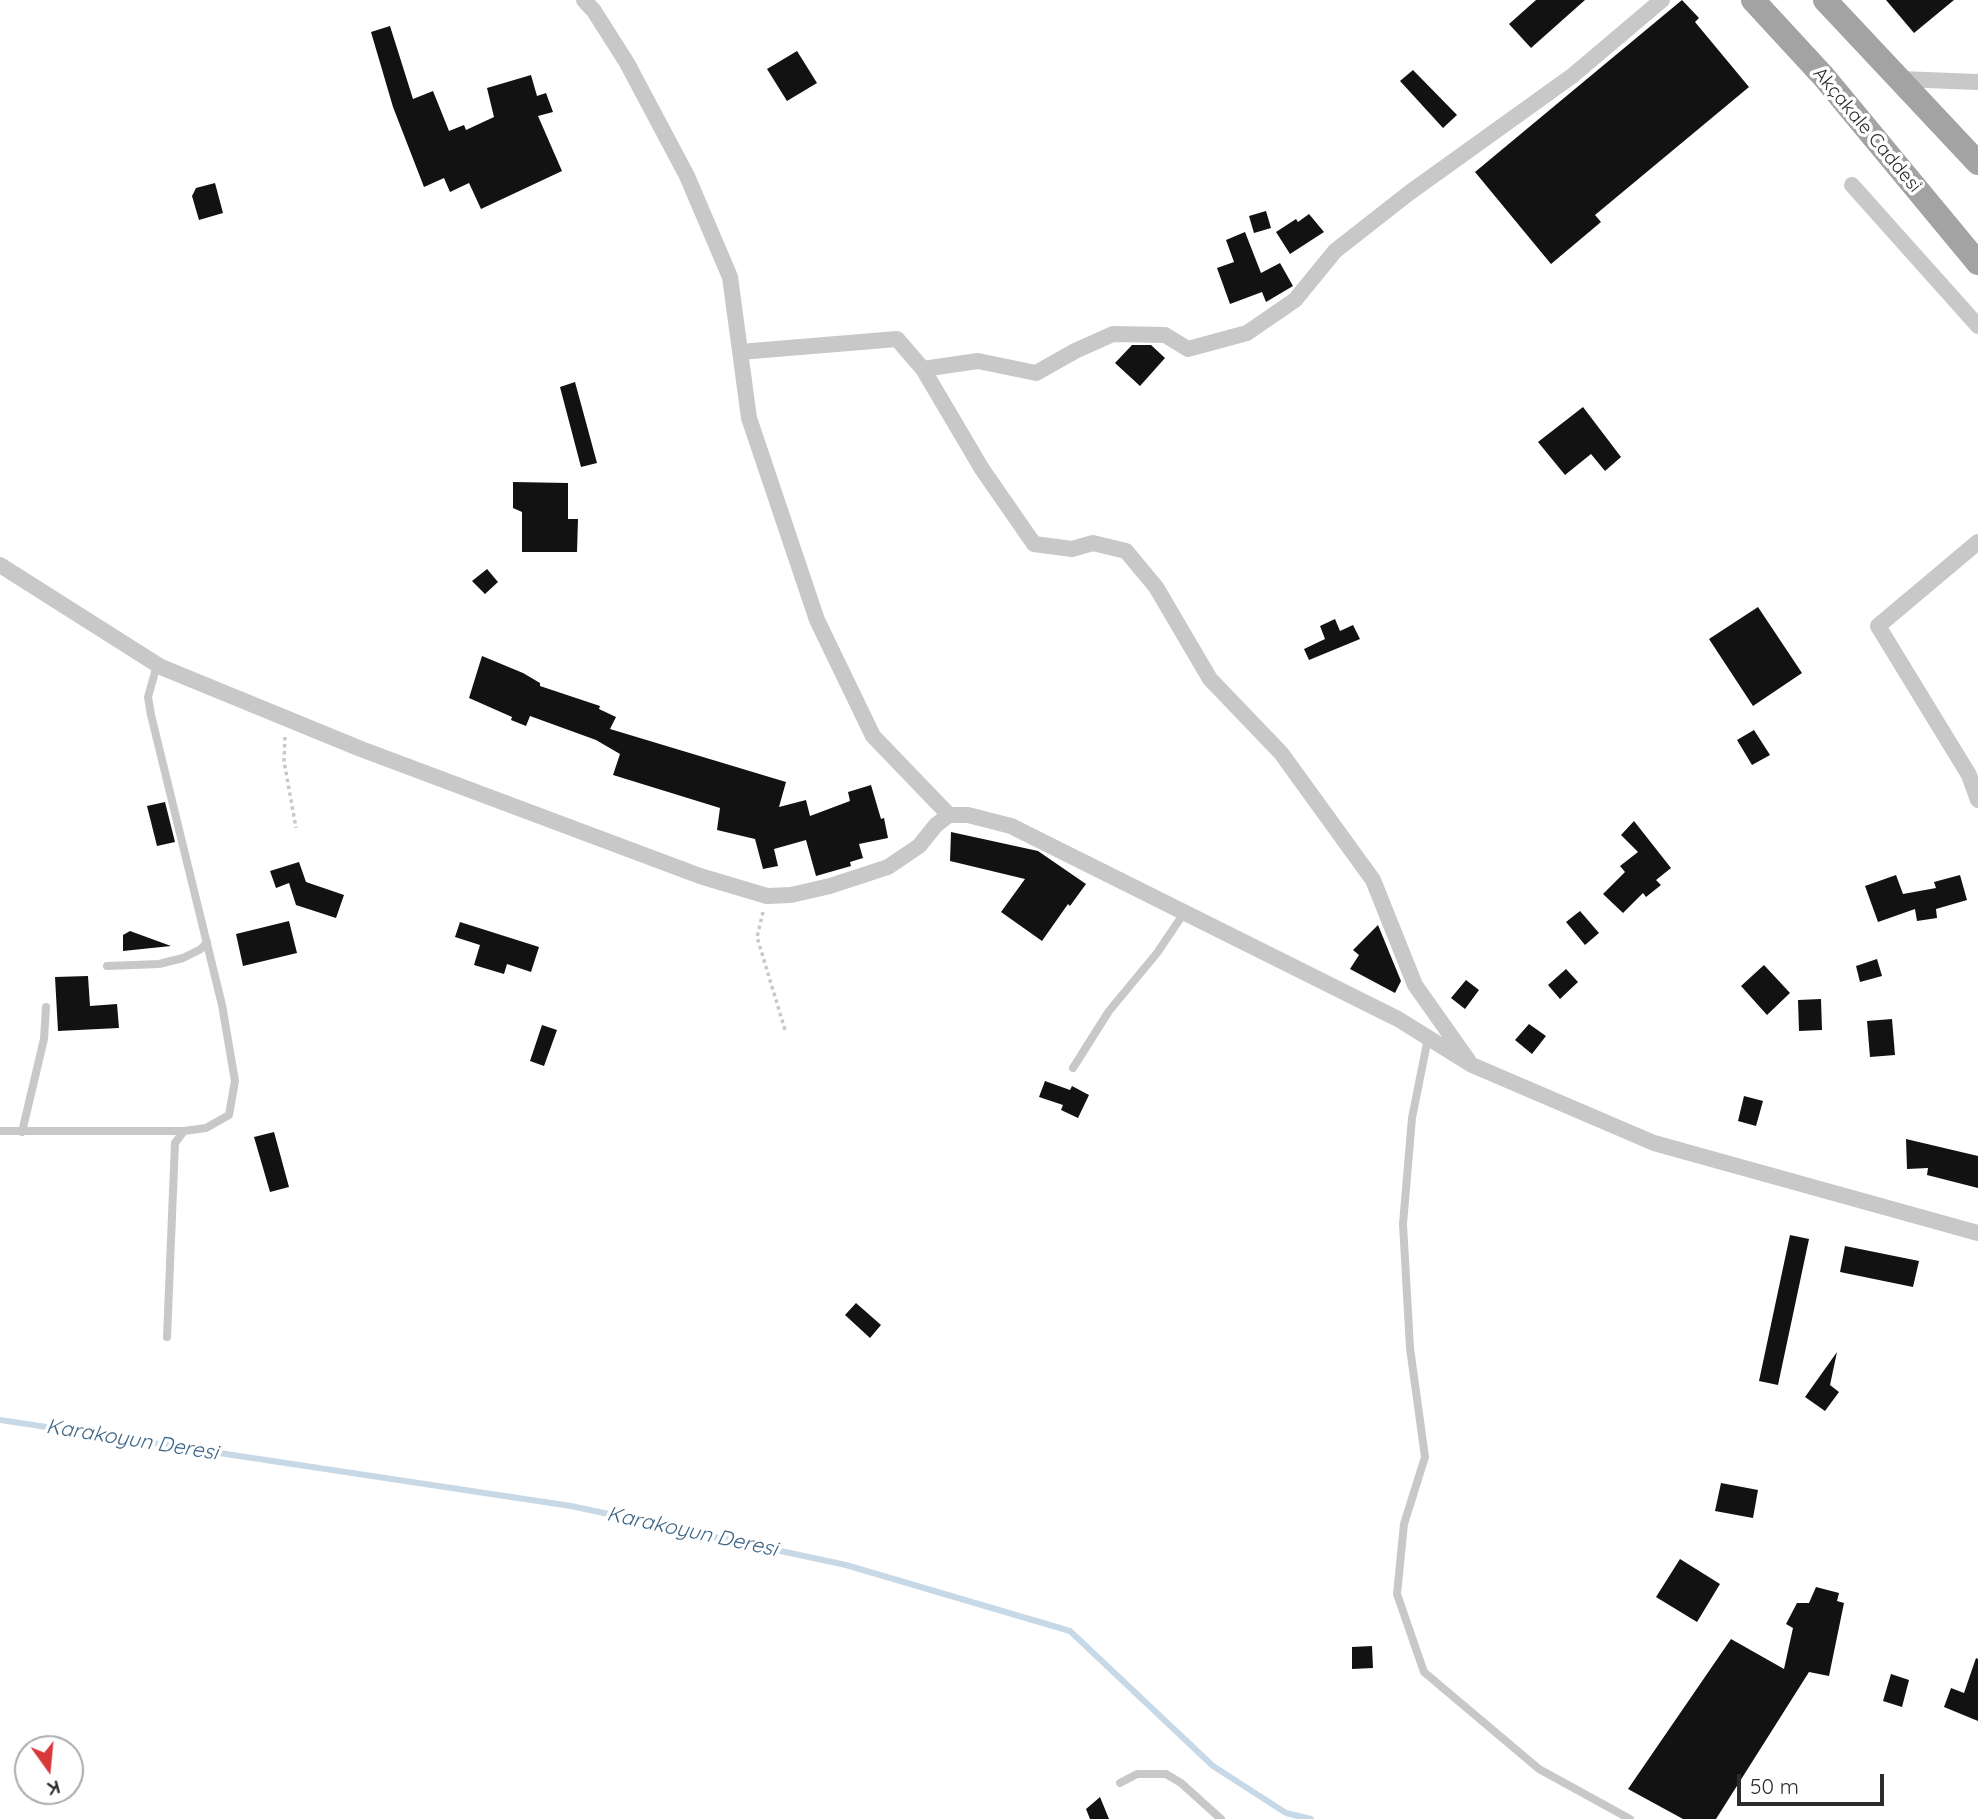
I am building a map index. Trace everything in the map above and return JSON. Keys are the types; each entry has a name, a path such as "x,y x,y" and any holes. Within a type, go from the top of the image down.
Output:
{"main road":[{"name":"Akçakale Caddesi","path":"1754,0 1824,77 1978,263"},
{"path":"1825,0 1978,163"}],"street":[{"path":"583,0 594,11 627,63 687,176 730,277 749,418 817,620 873,736 949,815"},
{"path":"923,369 978,360 1036,373 1113,334 1165,335 1188,349 1247,333 1295,300 1335,251 1409,193 1572,76 1662,0"},
{"path":"1900,79 1978,82"},
{"path":"1852,185 1978,326"},
{"path":"740,352 897,339 923,369 982,469 1034,544 1072,549 1093,544 1126,551 1156,587 1210,680 1281,753 1373,880 1415,985 1472,1065"},
{"path":"1978,542 1878,626 1969,775 1978,800"},
{"path":"0,565 157,665 361,749 700,876 767,896 791,895 830,886 888,867 919,846 936,825 949,815 968,815 1011,826 1398,1019 1472,1065 1654,1143 1978,1233"}],"lane":[{"path":"0,1131 184,1131 206,1128 229,1115 235,1081 222,1005 148,697 157,665"},
{"path":"1073,1068 1109,1012 1157,953 1184,913"},
{"path":"107,966 159,964 183,958 201,949 207,942"},
{"path":"22,1132 44,1039 46,1007"},
{"path":"1428,1038 1412,1118 1403,1224 1410,1348 1426,1457 1404,1524 1397,1594 1424,1672 1539,1769 1630,1819"},
{"path":"167,1337 175,1143 184,1131"},
{"path":"1119,1783 1137,1774 1166,1774 1181,1783 1221,1819"}],"path":[{"path":"285,718 284,761 296,828"},
{"path":"767,896 757,937 785,1030"}],"building":[{"path":"1536,0 1585,0 1531,48 1509,24"},
{"path":"1682,0 1699,18 1695,22 1749,87 1595,215 1601,222 1551,264 1475,172"},
{"path":"1886,0 1954,0 1914,33"},
{"path":"390,26 413,99 433,91 449,131 464,125 466,130 494,117 487,88 531,75 537,96 546,93 553,112 538,116 562,171 481,209 469,183 450,192 444,178 424,187 393,107 371,32"},
{"path":"797,51 817,83 787,101 767,69"},
{"path":"1413,70 1457,115 1443,128 1400,81"},
{"path":"215,183 223,213 199,220 192,196 196,188"},
{"path":"1266,211 1271,228 1254,233 1249,216"},
{"path":"1309,214 1324,232 1290,254 1276,232"},
{"path":"1245,232 1261,273 1280,263 1293,286 1266,302 1262,292 1230,304 1217,268 1234,262 1226,240"},
{"path":"1132,345 1151,345 1165,358 1140,386 1115,363"},
{"path":"575,382 597,463 581,467 560,387"},
{"path":"1583,407 1621,457 1605,471 1591,454 1565,475 1538,442"},
{"path":"513,482 568,483 568,519 578,519 577,552 522,552 522,512 513,508"},
{"path":"487,569 498,582 485,594 472,581"},
{"path":"1758,607 1802,673 1753,706 1709,639"},
{"path":"1335,619 1340,631 1353,625 1360,639 1309,660 1304,649 1325,639 1320,626"},
{"path":"482,656 523,673 540,683 540,686 600,706 599,709 616,717 610,729 786,782 779,807 806,800 810,816 850,801 848,792 871,785 881,819 884,818 888,838 859,844 863,858 850,862 851,866 816,876 806,840 774,849 778,866 763,869 755,839 717,830 720,808 613,775 620,754 596,740 530,716 526,726 469,698"},
{"path":"1754,730 1770,755 1752,765 1737,740"},
{"path":"165,802 175,842 157,846 147,806"},
{"path":"1634,821 1671,868 1656,880 1661,885 1646,897 1643,893 1623,913 1603,894 1625,872 1620,866 1638,852 1621,835"},
{"path":"951,832 1038,851 1086,884 1042,941 1001,912 1025,879 950,861"},
{"path":"299,862 306,882 344,895 336,918 296,905 289,883 276,888 270,871"},
{"path":"1896,875 1903,894 1936,888 1934,882 1960,875 1967,900 1936,909 1937,918 1917,921 1915,909 1878,922 1865,886"},
{"path":"1580,911 1599,933 1585,945 1566,922"},
{"path":"289,921 297,953 243,966 236,934"},
{"path":"460,922 539,947 531,972 507,964 504,974 474,965 480,945 455,937"},
{"path":"1378,925 1401,981 1395,993 1350,969 1359,955 1353,950"},
{"path":"130,931 171,946 123,951 123,935"},
{"path":"1877,959 1882,976 1860,982 1856,966"},
{"path":"1764,965 1790,993 1767,1015 1741,986"},
{"path":"1566,969 1578,982 1560,999 1548,985"},
{"path":"88,976 90,1006 117,1004 119,1028 58,1031 55,977"},
{"path":"1466,980 1479,990 1465,1009 1451,998"},
{"path":"1821,999 1822,1030 1799,1031 1798,1000"},
{"path":"1892,1019 1895,1055 1870,1057 1867,1021"},
{"path":"1529,1024 1546,1036 1532,1054 1515,1040"},
{"path":"542,1025 557,1030 544,1066 530,1061"},
{"path":"1045,1081 1070,1090 1072,1086 1089,1095 1078,1118 1061,1110 1063,1105 1039,1097"},
{"path":"1744,1096 1763,1101 1756,1126 1738,1121"},
{"path":"274,1132 289,1187 270,1192 254,1137"},
{"path":"1906,1139 1978,1156 1978,1188 1927,1175 1928,1168 1907,1169"},
{"path":"1790,1235 1809,1239 1778,1385 1759,1381"},
{"path":"1845,1246 1919,1261 1913,1287 1840,1272"},
{"path":"856,1303 881,1325 870,1338 845,1315"},
{"path":"1837,1352 1830,1385 1839,1392 1825,1411 1805,1397"},
{"path":"1721,1483 1758,1490 1753,1518 1715,1511"},
{"path":"1680,1559 1720,1584 1697,1622 1656,1597"},
{"path":"1816,1587 1839,1593 1837,1601 1844,1603 1829,1676 1809,1672 1716,1819 1683,1819 1628,1789 1731,1639 1784,1669 1793,1628 1786,1624 1797,1603 1809,1603"},
{"path":"1372,1646 1373,1668 1352,1669 1352,1647"},
{"path":"1976,1658 1978,1721 1944,1707 1951,1688 1964,1693"},
{"path":"1891,1674 1909,1680 1902,1707 1883,1701"},
{"path":"1100,1797 1109,1819 1090,1819 1086,1809"}],"waterway":[{"name":"Karakoyun Deresi","path":"0,1420 571,1506 846,1565 1070,1631 1213,1766 1286,1813 1311,1819"}]}
